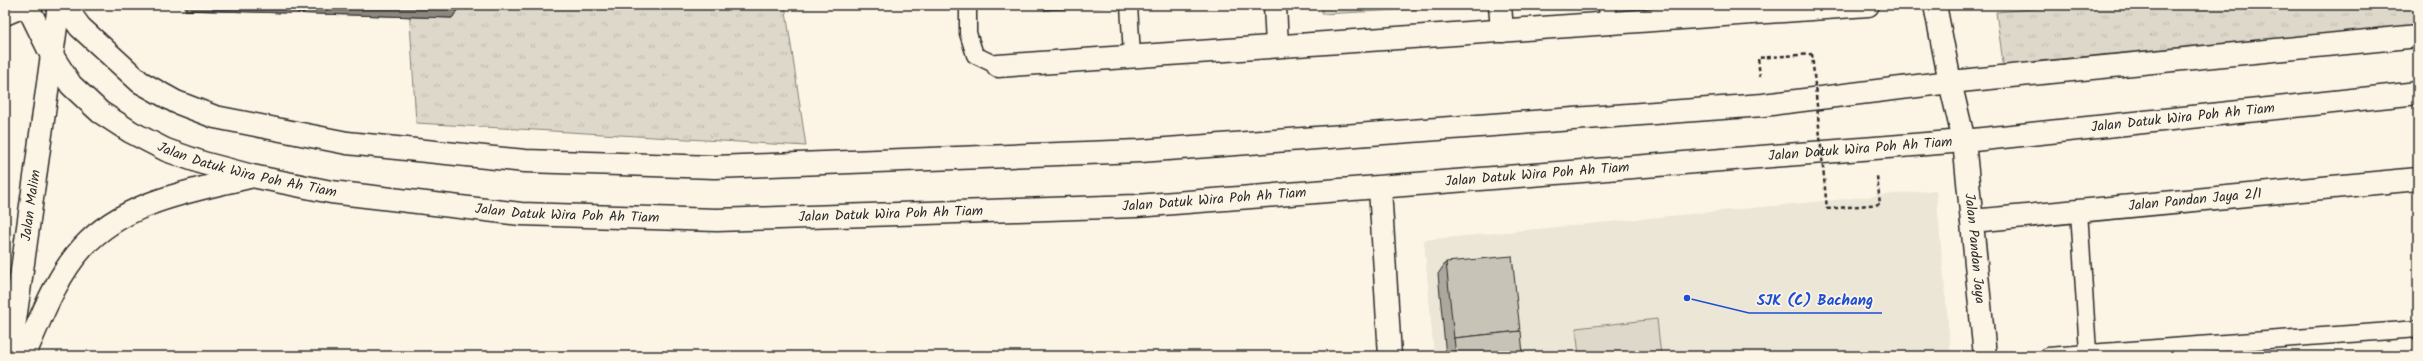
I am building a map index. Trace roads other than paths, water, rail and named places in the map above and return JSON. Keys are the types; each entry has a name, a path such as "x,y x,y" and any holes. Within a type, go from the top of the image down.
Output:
{"main road":[{"path":"5,14 26,5 50,54"},
{"name":"Jalan Malim","path":"10,356 50,54 59,5"},
{"path":"64,5 80,28 140,82 176,102 215,117 347,143 525,161 714,167 1132,151 1763,105 1950,82 2418,36"},
{"path":"1275,5 1277,46"},
{"path":"1500,5 1502,31"},
{"path":"998,66 1502,31 1608,14 1868,5"},
{"name":"Jalan Pandan Jaya","path":"1935,5 1950,82 1964,141 1985,356"},
{"name":"Jalan Datuk Wira Poh Ah Tiam","path":"50,54 71,85 100,112 131,132 166,150 203,163 252,176 331,192 521,214 718,220 1136,206 1380,188 1964,141 2418,93"},
{"path":"24,356 52,293 83,247 106,226 139,208 182,194 252,176"},
{"name":"Jalan Pandan Jaya 2/1","path":"1972,221 2418,179"},
{"path":"1380,188 1390,356"}],"lane":[{"path":"968,5 968,33 975,55 998,66"},
{"path":"1129,5 1132,56"},
{"path":"2079,211 2088,352"},
{"path":"2048,356 2418,329"}],"place":[{"name":"SJK (C) Bachang","path":"1687,298"}]}
